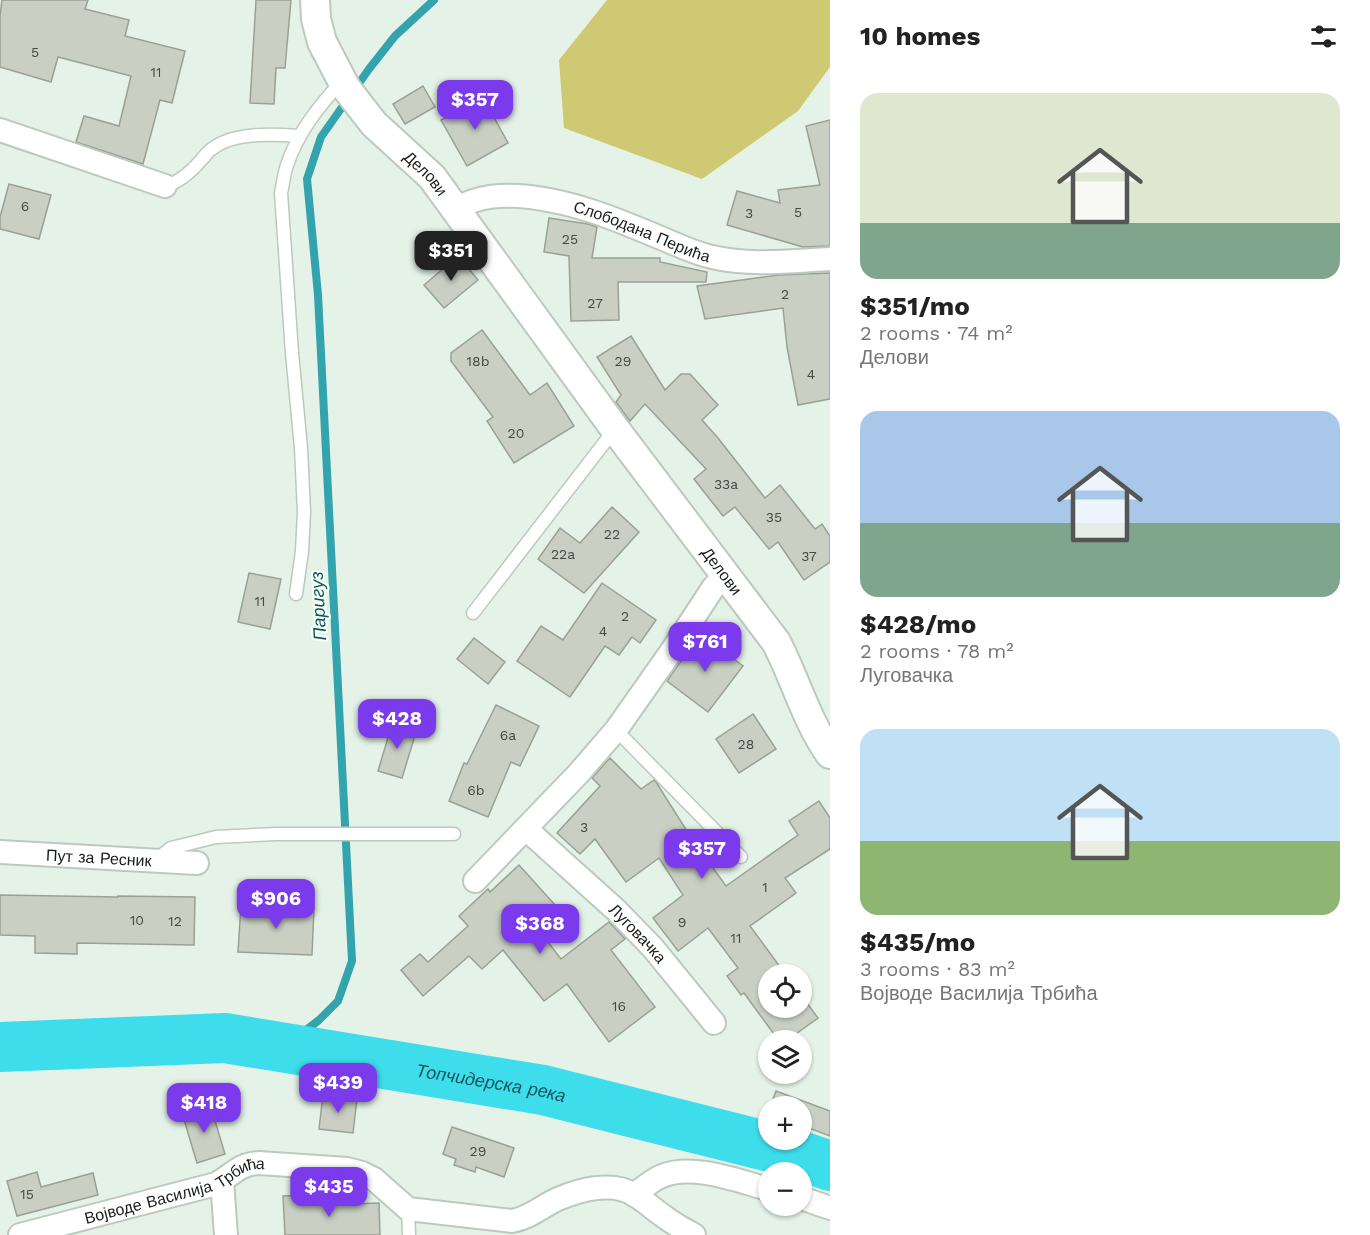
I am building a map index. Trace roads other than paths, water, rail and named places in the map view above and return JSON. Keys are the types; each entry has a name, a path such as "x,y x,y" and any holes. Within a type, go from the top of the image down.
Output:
{"street":[{"name":"Делови","path":"315,0 316,19 322,42 344,85 374,124 432,177 615,429 776,642 821,741 830,753"},
{"path":"0,130 165,186"},
{"name":"Слободана Перића","path":"456,209 474,200 497,195 546,199 598,212 689,249 720,259 740,262 830,260"},
{"path":"475,881 578,774 616,730 713,588 726,576"},
{"name":"Луговачка","path":"526,829 616,910 645,940 714,1023"},
{"name":"Пут за Ресник","path":"0,852 197,862"},
{"name":"Војводе Василија Трбића","path":"20,1235 216,1184 248,1163 347,1169 362,1173 374,1179 408,1209"},
{"path":"634,1195 662,1176 672,1173 718,1175 758,1187"},
{"path":"222,1181 226,1235"},
{"path":"408,1209 512,1221 524,1219 558,1199 582,1191 611,1188 624,1190 634,1195 658,1225 694,1235"},
{"path":"812,1202 830,1208"}],"lane":[{"path":"296,594 302,551 304,502 281,193 286,167 299,136 322,103 344,85"},
{"path":"165,186 178,182 211,149 224,141 237,137 261,135 299,136"},
{"path":"473,614 615,429"},
{"path":"616,730 741,857"},
{"path":"156,860 171,848 216,837 276,834 454,834"},
{"path":"408,1209 409,1235"}],"waterway":[{"name":"Паригуз","path":"283,1048 319,1020 338,1001 352,961 318,295 307,179 321,137 369,69 395,36 434,0"},
{"name":"Топчидерска река","path":"0,1047 225,1038 543,1090 790,1152 830,1166"}]}
